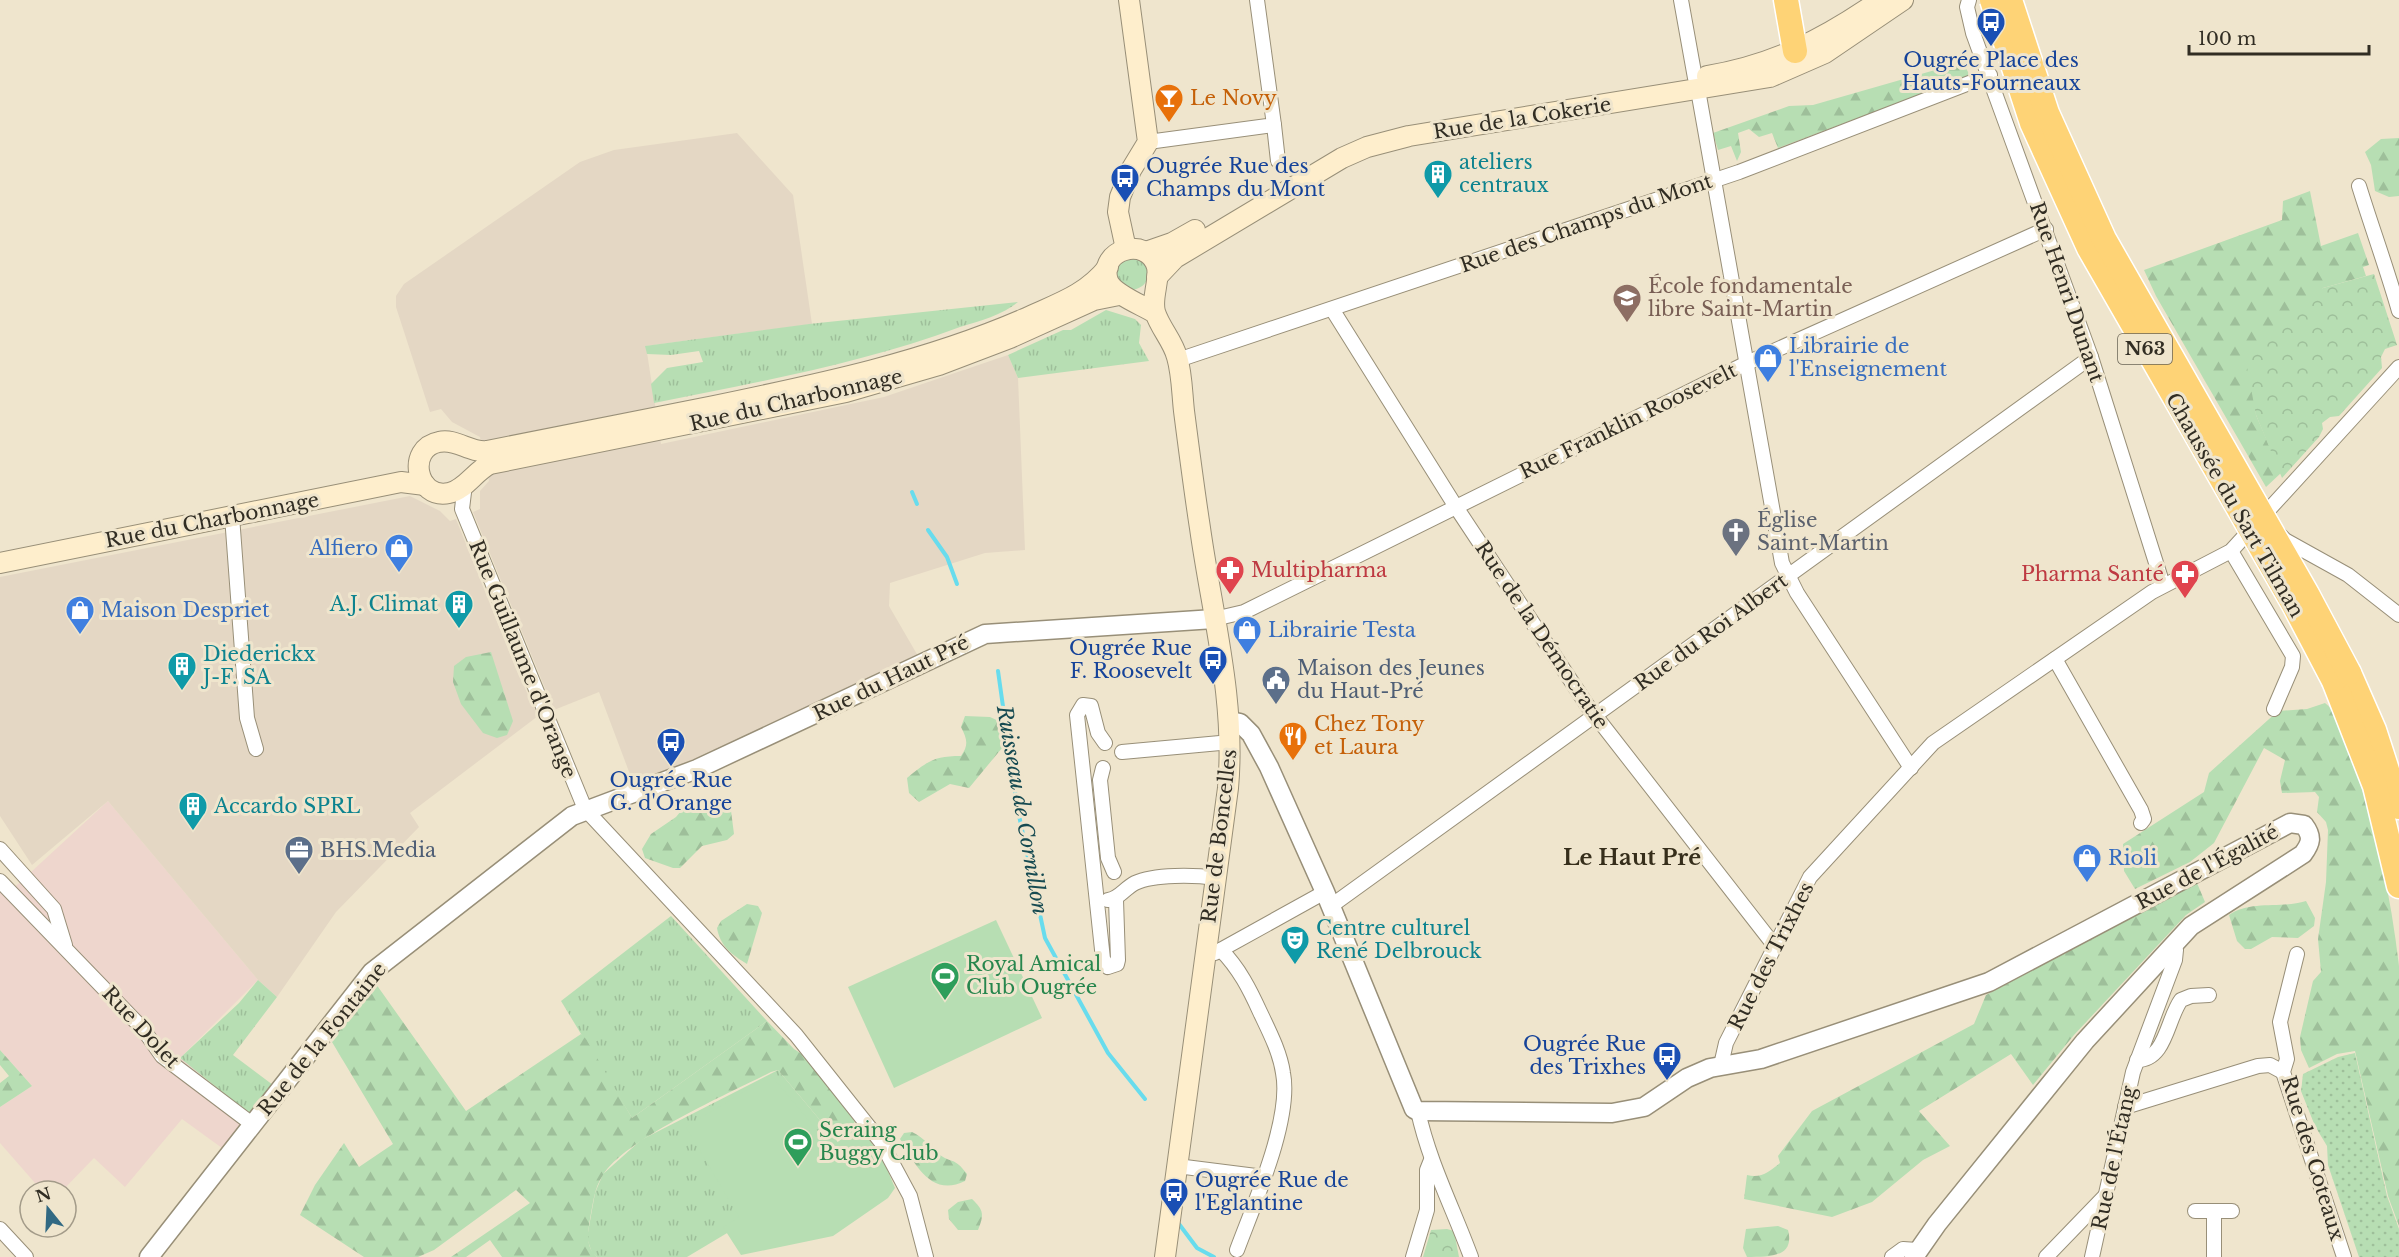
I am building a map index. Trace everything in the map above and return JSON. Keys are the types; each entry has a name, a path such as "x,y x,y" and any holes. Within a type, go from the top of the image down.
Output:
{"highway":[{"path":"1786,0 1795,51"},
{"name":"Chaussée du Sart Tilman","path":"1992,0 2032,123 2089,248 2293,603 2374,730 2399,807"},
{"name":"Chaussée du Sart Tilman","path":"2010,0 2047,113 2104,239 2307,594 2342,677 2375,786 2399,886"}],"main road":[{"path":"1126,249 1118,212 1120,197 1131,170 1148,141 1129,0"},
{"name":"Rue de la Cokerie","path":"1156,280 1164,268 1185,252 1342,158 1367,147 1409,136 1696,84 1795,51 1880,0"},
{"name":"Rue de la Cokerie","path":"1146,252 1180,240 1335,148 1372,132 1405,124 1696,84 1754,81 1798,67 1826,53 1903,0"},
{"path":"1146,252 1126,249 1114,255 1107,267 1108,283 1125,297 1155,313"},
{"name":"Rue de Boncelles","path":"1146,252 1154,260 1155,313 1178,360 1230,721 1231,742 1228,788 1216,878 1213,954 1177,1166 1165,1257"},
{"name":"Rue du Charbonnage","path":"0,549 398,470 419,459 423,451 436,442 453,442 471,451 488,451 864,374 949,348 1023,319 1089,289 1107,267"},
{"path":"1125,297 1145,295 1156,280"},
{"name":"Rue du Charbonnage","path":"0,563 401,483 424,485 443,494 455,491 490,464 801,402 892,379 1010,338 1095,300 1125,297"},
{"path":"460,446 470,460 471,469 466,482"},
{"path":"419,459 418,473 424,485"}],"street":[{"path":"1257,0 1278,161"},
{"path":"1681,0 1787,577 1911,768"},
{"name":"Rue Henri Dunant","path":"1969,0 1969,20 2091,357 2163,585"},
{"name":"Rue des Champs du Mont","path":"1178,360 1795,152 1990,75"},
{"path":"1148,141 1274,125"},
{"path":"2359,186 2380,251 2393,266 2399,311"},
{"name":"Rue Franklin Roosevelt","path":"1214,619 1244,612 1747,363 2046,229"},
{"name":"Rue de la Démocratie","path":"1332,309 1456,507 1594,715 1774,945"},
{"name":"Rue du Roi Albert","path":"1213,954 1328,899 1594,715 2091,357"},
{"path":"2274,710 2292,667 2293,656 2231,551 2399,367"},
{"name":"Rue Guillaume d'Orange","path":"462,509 466,482"},
{"name":"Rue Guillaume d'Orange","path":"443,494 462,509 585,809"},
{"path":"2266,514 2285,540 2348,574 2399,615"},
{"path":"232,516 247,718 256,749"},
{"name":"Rue des Trixhes","path":"1720,1065 1726,1043 1810,877 1942,736 2163,585 2231,551"},
{"name":"Rue du Haut Pré","path":"585,809 697,769 985,634 1214,619"},
{"path":"2055,659 2141,810 2144,819 2141,823"},
{"path":"1116,900 1118,960 1112,967 1104,964 1096,873 1077,715 1079,708 1088,705 1093,709 1098,733 1105,743 1122,752 1231,742"},
{"path":"1230,721 1236,721 1245,727 1262,752 1328,899 1416,1110 1431,1160 1442,1181 1471,1257"},
{"path":"1081,744 1105,743"},
{"path":"1084,770 1103,768 1122,752"},
{"path":"1103,768 1100,780 1108,858 1114,872"},
{"path":"585,809 803,1043 881,1142 907,1189 926,1257"},
{"name":"Rue de la Fontaine","path":"148,1257 372,972 551,831 585,809"},
{"name":"Rue de l'Égalité","path":"1720,1065 1736,1065 1761,1059 1989,982 2290,823 2304,825 2311,838 2303,854 2197,920 2085,1041 1916,1253"},
{"name":"Rue Dolet","path":"0,849 54,909 65,945"},
{"path":"1096,873 1114,872 1137,882 1188,875 1216,878"},
{"name":"Rue Dolet","path":"0,881 50,935 65,945 143,1029 162,1056 252,1124"},
{"path":"1098,902 1116,900 1137,882"},
{"name":"Rue de l'Étang","path":"2092,1257 2137,1060 2175,960 2176,950 2172,946"},
{"path":"1213,954 1247,985 1283,1072 1283,1106 1264,1177 1237,1250"},
{"name":"Rue des Coteaux","path":"2297,954 2280,1022 2287,1059 2283,1072 2344,1257"},
{"name":"Rue de l'Étang","path":"2137,1060 2146,1059 2155,1054 2181,1000 2191,996 2209,995"},
{"path":"1416,1110 1630,1112 1644,1107 1687,1078 1720,1065"},
{"path":"2125,1107 2258,1066 2270,1065 2283,1072"},
{"path":"1413,1257 1426,1210 1427,1170 1431,1160"},
{"path":"1177,1166 1264,1177"},
{"path":"2046,1257 2106,1195"},
{"path":"2195,1211 2232,1211"},
{"path":"2214,1211 2214,1257"},
{"path":"0,1229 26,1257"},
{"path":"1892,1257 1903,1249 1916,1253"}],"shaded area":[{"path":"737,133 793,195 812,324 646,346 661,444 884,397 1008,355 1018,378 1025,550 985,553 890,583 889,606 918,656 719,751 634,785 599,692 554,710 473,512 480,509 480,491 489,481 480,437 452,422 441,409 430,412 396,307 396,296 404,284 580,162 614,150"},
{"path":"410,496 440,511 450,521 456,519 516,669 538,716 410,813 419,827 336,912 277,997 258,980 108,801 32,865 0,816 0,577"},
{"path":"108,801 258,980 184,1054 241,1123 222,1148 182,1119 125,1187 94,1158 74,1179 32,1179 0,1143 0,1107 32,1086 0,1050 0,890 5,896"}],"green space":[{"path":"1963,62 1970,76 1778,148 1772,133 1759,137 1749,129 1738,133 1741,152 1737,161 1731,146 1718,150 1713,133 1789,106 1813,105"},
{"path":"2399,138 2399,196 2389,197 2375,191 2371,165 2365,152 2381,139"},
{"path":"2310,191 2321,246 2358,233 2369,265 2363,267 2366,276 2323,288 2255,401 2256,415 2281,473 2266,487 2156,296 2144,270 2282,220 2283,201"},
{"path":"1134,256 1148,265 1148,274 1146,282 1141,287 1132,290 1118,282 1116,272 1120,262"},
{"path":"2374,274 2397,345 2385,349 2381,357 2382,368 2339,416 2330,417 2322,423 2323,429 2319,437 2282,478 2256,415 2244,351 2323,288"},
{"path":"1018,302 990,317 885,352 808,371 654,403 651,384 667,368 703,362 699,351 671,355 647,354 645,346 809,324"},
{"path":"1106,310 1135,319 1141,325 1139,343 1149,361 1018,378 1008,355 1063,330 1071,330"},
{"path":"491,652 513,721 507,735 497,738 483,733 461,704 453,682 454,666 466,657"},
{"path":"2325,703 2337,720 2364,794 2379,851 2395,937 2399,966 2399,1226 2388,1196 2355,1051 2337,1054 2309,1068 2301,1050 2300,1037 2313,981 2321,972 2318,939 2326,882 2328,830 2326,822 2317,812 2319,797 2315,792 2282,793 2280,781 2285,760 2264,748 2214,843 2190,862 2135,889 2124,871 2123,844 2204,792 2209,773 2278,711 2307,709"},
{"path":"965,716 990,717 1003,723 1002,748 969,788 950,784 919,802 909,793 907,778 932,761 944,757 961,756 966,745 961,727"},
{"path":"712,799 730,803 734,834 727,840 702,846 680,868 673,868 645,858 642,849 651,834 676,817 685,806"},
{"path":"2197,883 2205,902 2186,915 2074,1035 2033,1085 2011,1054 1919,1111 1950,1146 1923,1160 1872,1202 1832,1217 1744,1199 1747,1175 1761,1175 1780,1163 1778,1156 1812,1111 1974,1024 1986,995"},
{"path":"2306,901 2315,918 2314,926 2298,938 2272,937 2251,949 2245,949 2237,941 2229,915 2237,910"},
{"path":"747,904 758,906 762,913 747,964 728,949 721,940 717,928 721,921"},
{"path":"671,916 767,1021 632,1118 561,1001"},
{"name":"Royal Amical Club Ougrée","path":"996,920 1042,1018 894,1088 848,987"},
{"path":"258,980 277,997 233,1055 273,1085 251,1115 180,1058 239,1003"},
{"path":"376,984 466,1111 581,1034 632,1118 767,1021 794,1049 808,1058 855,1122 835,1138 778,1070 680,1118 655,1132 615,1161 600,1180 593,1202 588,1239 597,1257 502,1257 490,1240 466,1257 451,1257 530,1203 516,1190 434,1250 418,1257 364,1257 300,1215 315,1185 344,1143 359,1167 393,1144 329,1037"},
{"path":"0,1050 32,1086 0,1107 0,1083 9,1076 0,1065"},
{"path":"2355,1053 2387,1196 2399,1229 2399,1257 2359,1257 2328,1165 2327,1146 2315,1126 2301,1091 2303,1074 2338,1057"},
{"path":"778,1070 835,1138 849,1160 687,1257 597,1257 592,1253 587,1238 595,1193 603,1174 641,1140"},
{"name":"Seraing Buggy Club","path":"771,1075 831,1147 859,1126 882,1157 895,1188 888,1198 833,1236 741,1255 723,1227 739,1217 686,1127"},
{"path":"912,1132 943,1157 956,1162 967,1174 965,1181 943,1185 925,1176 900,1139 904,1133"},
{"path":"972,1199 982,1213 978,1230 958,1230 949,1219 948,1210 958,1202"},
{"path":"1778,1226 1788,1230 1788,1246 1784,1250 1772,1256 1747,1257 1743,1248 1746,1229"},
{"path":"1431,1230 1454,1231 1459,1257 1423,1257"}],"waterway":[{"name":"Ruisseau de Cornillon","path":"912,492 917,504"},
{"name":"Ruisseau de Cornillon","path":"928,530 947,557 957,584"},
{"name":"Ruisseau de Cornillon","path":"998,671 1017,806 1045,938 1108,1053 1145,1099"},
{"name":"Ruisseau de Cornillon","path":"1179,1224 1197,1248 1214,1257"}],"place":[{"name":"Ougrée Place des Hauts-Fourneaux","path":"1991,48"},
{"name":"Le Novy","path":"1169,124"},
{"name":"ateliers centraux","path":"1438,200"},
{"name":"Ougrée Rue des Champs du Mont","path":"1125,204"},
{"name":"École fondamentale libre Saint-Martin","path":"1627,324"},
{"name":"Librairie de l'Enseignement","path":"1768,384"},
{"name":"Église Saint-Martin","path":"1736,558"},
{"name":"Alfiero","path":"399,574"},
{"name":"Multipharma","path":"1230,596"},
{"name":"Pharma Santé","path":"2185,600"},
{"name":"A.J. Climat","path":"459,630"},
{"name":"Maison Despriet","path":"80,636"},
{"name":"Librairie Testa","path":"1247,656"},
{"name":"Ougrée Rue F. Roosevelt","path":"1213,686"},
{"name":"Diederickx J-F. SA","path":"182,692"},
{"name":"Maison des Jeunes du Haut-Pré","path":"1276,706"},
{"name":"Chez Tony et Laura","path":"1293,762"},
{"name":"Ougrée Rue G. d'Orange","path":"671,768"},
{"name":"Accardo SPRL","path":"193,832"},
{"name":"BHS.Media","path":"299,876"},
{"name":"Rioli","path":"2087,884"},
{"name":"Centre culturel René Delbrouck","path":"1295,966"},
{"name":"Royal Amical Club Ougrée","path":"945,1002"},
{"name":"Ougrée Rue des Trixhes","path":"1667,1082"},
{"name":"Seraing Buggy Club","path":"798,1168"},
{"name":"Ougrée Rue de l'Eglantine","path":"1174,1218"}],"district":[{"name":"Le Haut Pré","path":"1632,857"}]}
